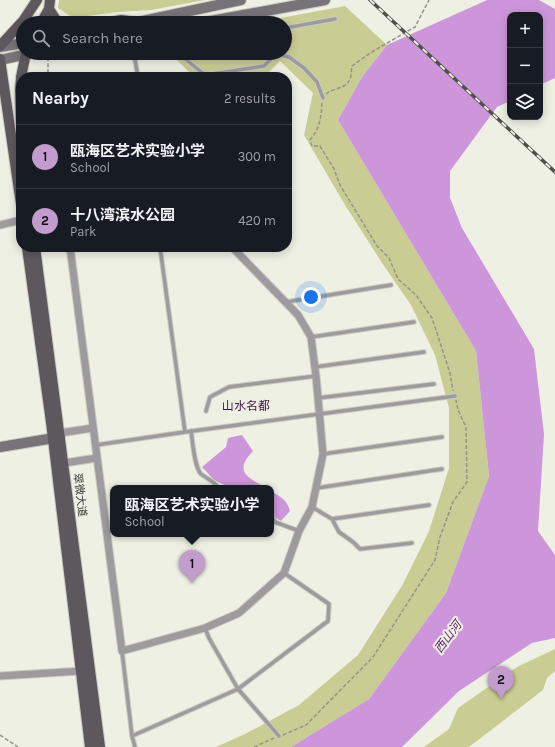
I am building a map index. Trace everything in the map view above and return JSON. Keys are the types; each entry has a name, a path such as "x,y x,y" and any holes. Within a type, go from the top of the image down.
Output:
{"main road":[{"path":"26,16 36,0"},
{"path":"168,16 241,0"},
{"path":"238,16 325,0"},
{"path":"44,16 49,5"},
{"path":"49,5 54,16"},
{"path":"0,46 16,28"},
{"path":"0,46 16,43"},
{"path":"16,56 0,60 16,168"},
{"path":"22,72 26,60"},
{"path":"0,119 11,132"},
{"name":"翠微大道","path":"28,252 58,436 64,463 100,747"},
{"name":"翠微大道","path":"36,252 58,436 90,747"},
{"path":"0,448 58,436"}],"street":[{"path":"0,225 16,221"},
{"path":"71,252 122,651 204,628 239,613 284,573 299,531 312,507 323,454 311,337 298,315 237,252"},
{"path":"58,436 93,428"},
{"path":"64,463 97,458"},
{"path":"0,676 81,670"}],"lane":[{"path":"292,27 335,19"},
{"path":"292,59 304,68 316,82 323,98"},
{"path":"135,60 137,72"},
{"path":"187,60 201,72"},
{"path":"225,72 264,66 270,60"},
{"path":"161,252 185,432"},
{"path":"285,302 391,285"},
{"path":"311,337 414,322"},
{"path":"315,367 424,352"},
{"path":"206,411 210,397 229,387 316,376"},
{"path":"318,398 434,384"},
{"path":"95,445 455,396"},
{"path":"190,431 197,468 202,474 216,485"},
{"path":"323,454 442,437"},
{"path":"317,488 442,469"},
{"path":"332,519 430,505"},
{"path":"312,507 332,519 339,532 360,549 412,543"},
{"path":"274,520 276,522 299,531"},
{"path":"132,736 238,689 328,621 329,604 284,573"},
{"path":"204,628 208,638 238,689 279,736"},
{"path":"122,651 132,736 135,747"}],"path":[{"path":"254,747 306,724 373,657 435,560 440,537 453,502 466,482 466,427 458,410 450,373 432,318 416,295 398,279 389,258 377,246 340,184 334,169 320,146 312,146 310,140 317,131 321,118 323,98 330,90 343,88 350,79 352,66 370,53 415,27 429,0"},
{"path":"48,60 48,72"},
{"path":"0,735 18,747"}],"green space":[{"path":"59,0 205,0 151,10 117,12 88,16 70,16 58,8"},
{"path":"345,6 387,45 362,77 338,120 476,351 489,476 446,593 369,699 291,747 216,747 245,734 299,705 358,655 403,584 429,531 449,468 449,408 435,355 411,305 345,205 304,135 313,93 280,61 269,72 189,72 177,60 292,60 291,16"},
{"path":"555,649 555,671 547,678 543,690 469,747 424,747 449,729 458,708 517,667"}],"water":[{"name":"西山河","path":"487,0 539,0 555,9 555,78 543,84 543,12 507,12 507,102 497,107 450,171 450,198 462,228 534,349 544,434 538,531 555,555 555,638 532,643 459,691 402,747 291,747 369,699 446,593 489,476 476,351 338,120 362,77 387,45"},
{"path":"242,435 253,451 244,464 245,473 261,485 225,485 214,480 202,467 226,447 228,438"},
{"path":"274,493 285,501 290,511 281,521 274,517"}],"railway":[{"path":"370,0 555,172"}],"place":[{"name":"瓯海区艺术实验小学","path":"192,583"},
{"name":"十八湾滨水公园","path":"501,699"}],"district":[{"name":"山水名都","path":"246,406"}]}
